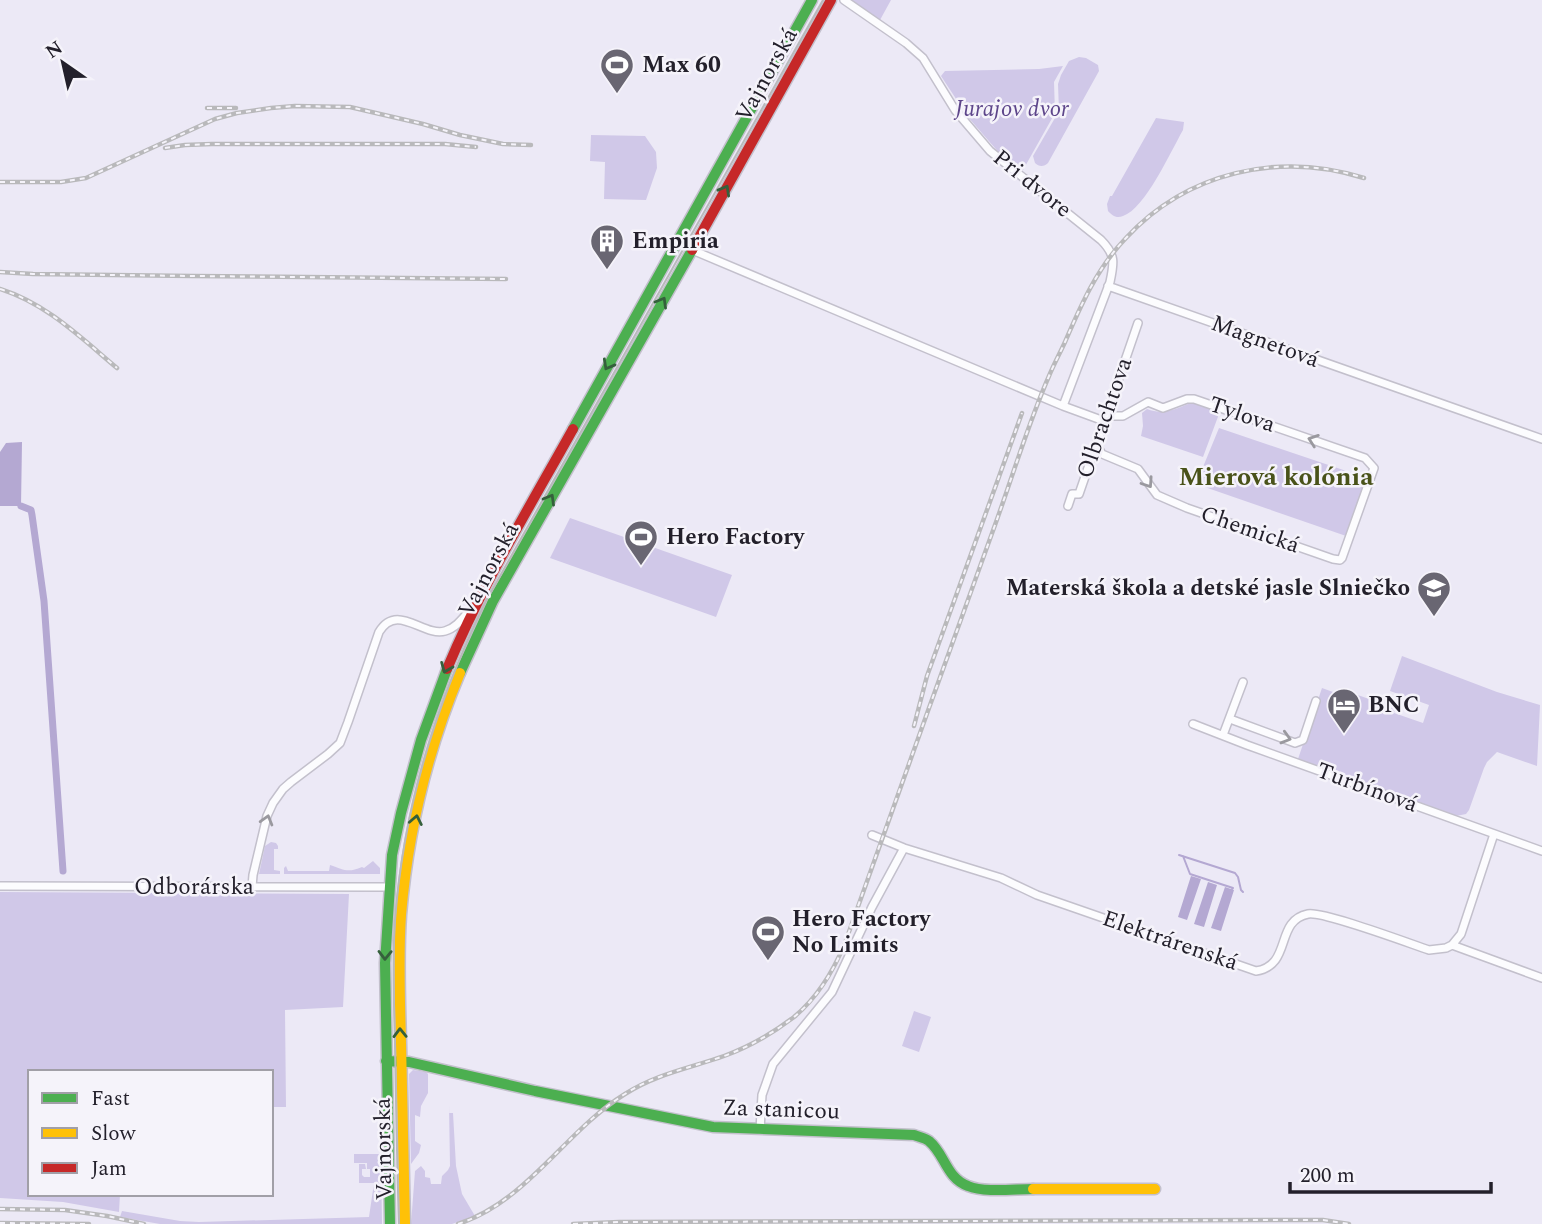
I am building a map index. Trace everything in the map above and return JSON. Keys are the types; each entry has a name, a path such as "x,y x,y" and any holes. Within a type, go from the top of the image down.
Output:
{"main road":[{"name":"Vajnorská","path":"390,1224 385,963 389,887 397,827 421,740 443,677 474,606 812,0"},
{"name":"Vajnorská","path":"405,1224 400,947 405,888 416,819 429,764 450,696 477,632 516,558 831,0"},
{"path":"389,887 405,888"},
{"name":"Za stanicou","path":"386,1061 401,1061 713,1127 914,1135 932,1144 955,1180 961,1185 978,1189 1155,1189"}],"street":[{"name":"Pri dvore","path":"844,0 923,58 955,110 990,151 1107,246 1113,261 1108,286"},
{"path":"692,250 1063,406 1105,419"},
{"path":"1063,406 1108,286"},
{"name":"Magnetová","path":"1108,286 1542,439"},
{"name":"Olbrachtova","path":"1068,506 1072,494 1079,495 1138,323"},
{"name":"Tylova","path":"1105,419 1123,416 1148,402 1163,408 1194,399 1365,458 1374,468 1342,558"},
{"name":"Chemická","path":"1096,444 1102,454 1138,469 1157,495 1333,559 1342,558"},
{"path":"252,887 268,813 273,803 283,789 340,743 384,624 390,620 401,620 441,632 454,626 474,606"},
{"path":"1223,735 1243,682"},
{"path":"1230,719 1295,743 1303,740 1316,701"},
{"name":"Turbínová","path":"1193,724 1542,851"},
{"path":"1452,945 1463,929 1494,834"},
{"name":"Elektrárenská","path":"872,835 904,848 1000,878 1046,898 1256,971 1275,962 1291,924 1300,917 1311,914 1429,950 1440,950 1452,945 1542,978"},
{"path":"760,1130 761,1096 774,1064 832,992 872,907 904,848"},
{"name":"Odborárska","path":"0,886 389,887"}],"green space":[{"path":"850,0 891,0 880,20"},
{"path":"1079,57 1098,65 1099,71 1048,163 1038,165 1033,156 1059,111 1058,84 1061,75 1069,61"},
{"name":"Jurajov dvor","path":"1063,66 1054,82 1055,113 1023,170 1001,155 968,117 941,76 945,71"},
{"path":"1156,118 1184,122 1183,130 1140,203 1123,216 1114,216 1108,211 1110,196"},
{"path":"591,135 645,136 656,152 657,168 646,200 604,199 605,162 590,161"},
{"path":"1193,402 1218,410 1219,414 1203,457 1141,436 1142,413 1147,409 1165,411"},
{"path":"1219,428 1370,479 1349,537 1196,484"},
{"name":"Hero Factory","path":"570,518 732,575 716,617 550,558"},
{"path":"1402,656 1497,692 1540,705 1537,766 1497,752 1484,768 1469,810 1466,814 1456,816 1298,759 1322,688 1344,696 1349,692 1395,708 1394,713 1423,723 1429,705 1390,691"},
{"path":"271,842 278,846 278,849 274,849 274,870 280,871 280,874 259,874 265,846"},
{"path":"373,861 380,868 380,874 284,874 286,866 288,871 329,871 330,865 349,870 364,868"},
{"path":"0,892 349,894 343,1007 285,1010 286,1107 273,1107 273,1070 28,1070 28,1196 120,1196 119,1212 63,1202 0,1198"},
{"path":"914,1011 931,1017 919,1052 902,1046"},
{"path":"413,1070 428,1074 428,1093 421,1106 420,1117 415,1115 415,1141 421,1145 411,1164 409,1074"},
{"path":"449,1113 453,1113 456,1166 462,1194 475,1216 452,1224 411,1224 415,1171 421,1166 431,1184 441,1184 442,1176 450,1166"},
{"path":"354,1154 379,1154 381,1159 382,1224 160,1224 120,1217 122,1211 199,1222 369,1217 374,1183 359,1183 359,1164 365,1164 366,1169 362,1169 364,1177 370,1177 370,1169 367,1169 367,1163 354,1163"}],"shaded area":[{"path":"22,442 21,506 0,506 0,452 6,443"},
{"path":"1191,876 1201,879 1187,920 1178,917"},
{"path":"1208,882 1217,885 1204,927 1194,924"},
{"path":"1225,887 1234,890 1221,931 1211,928"}],"waterway":[{"path":"21,506 31,510 44,601 63,871"},
{"path":"1179,855 1235,873 1243,892"},
{"path":"1183,856 1190,874 1232,889"}],"tram line":[{"path":"399,1224 395,921 399,879 414,797 438,717 452,677 486,601 823,0"}],"railway":[{"path":"0,182 61,182 86,178 215,119 237,113 295,106 350,107 460,135 503,144 531,145"},
{"path":"207,108 236,108"},
{"path":"165,148 212,144 445,144 476,147"},
{"path":"458,1224 483,1213 526,1183 603,1109 625,1094 661,1076 724,1056 761,1039 794,1017 824,983 845,943 1041,394 1098,274 1126,238 1150,215 1177,197 1236,173 1300,167 1332,170 1364,178"},
{"path":"0,272 506,279"},
{"path":"0,289 48,312 117,368"},
{"path":"914,726 927,676 1022,413"},
{"path":"0,1209 65,1210 144,1224"},
{"path":"573,1224 1289,1220 1323,1220 1349,1224"},
{"path":"0,1223 89,1224"}],"traffic: fast":[{"path":"573,429 812,0"},
{"path":"460,673 493,601 692,250"},
{"path":"390,1224 385,963 392,855 421,740 447,669"},
{"path":"386,1061 409,1062 713,1127 914,1135 929,1141 939,1152 950,1172 968,1186 991,1190 1033,1189"}],"traffic: slow":[{"path":"405,1224 400,979 404,884 421,791 438,731 460,673"},
{"path":"1033,1189 1155,1189"}],"traffic: jam":[{"path":"692,250 831,0"},
{"path":"447,669 491,577 573,429"}],"place":[{"name":"Max 60","path":"617,95"},
{"name":"Empiria","path":"607,271"},
{"name":"Hero Factory","path":"641,567"},
{"name":"Materská škola a detské jasle Slniečko","path":"1434,618"},
{"name":"BNC","path":"1344,735"},
{"name":"Hero Factory No Limits","path":"768,962"}],"district":[{"name":"Mierová kolónia","path":"1276,477"}]}
